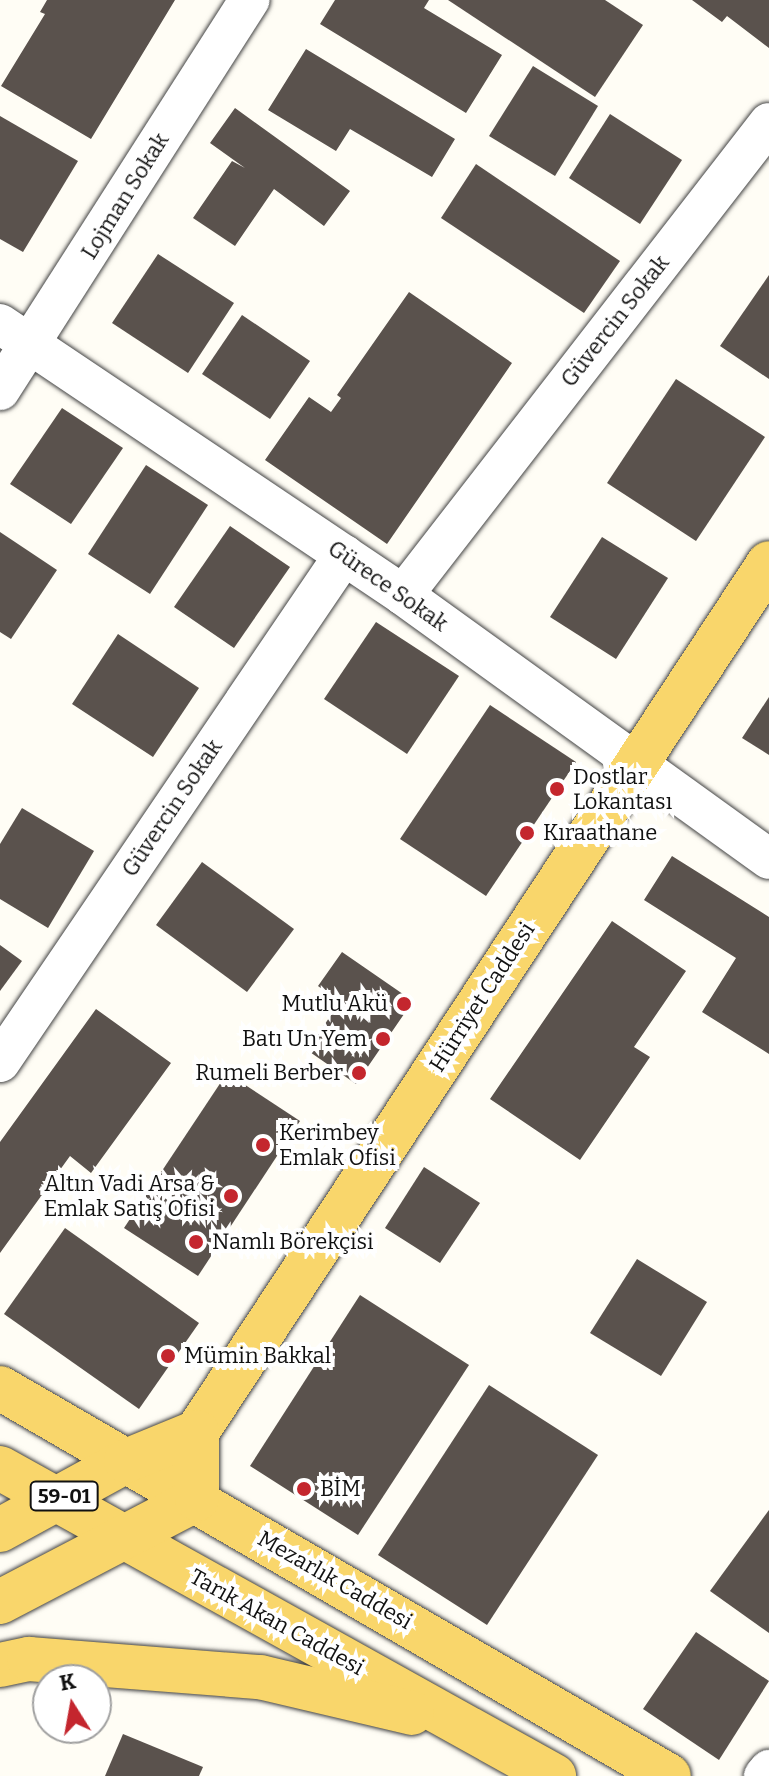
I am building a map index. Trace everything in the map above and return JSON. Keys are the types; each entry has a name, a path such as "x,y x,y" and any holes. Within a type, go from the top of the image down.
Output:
{"main road":[{"name":"Hürriyet Caddesi","path":"197,1432 769,563"},
{"name":"Mezarlık Caddesi","path":"0,1388 197,1499 669,1776"},
{"path":"0,1602 197,1499 197,1432 126,1461"},
{"name":"59-01","path":"0,1530 126,1461"},
{"name":"Tarık Akan Caddesi","path":"0,1468 554,1776"},
{"path":"0,1665 29,1659 260,1677 463,1726"}],"street":[{"name":"Lojman Sokak","path":"0,390 16,334 249,0"},
{"name":"Güvercin Sokak","path":"403,595 769,123"},
{"name":"Gürece Sokak","path":"16,334 403,595 634,766 769,859"},
{"name":"Güvercin Sokak","path":"0,1062 344,555"},
{"path":"764,1776 769,1770"}],"building":[{"path":"47,0 175,0 91,139 1,86 45,14 40,12"},
{"path":"335,0 429,0 424,8 502,55 466,113 320,24"},
{"path":"448,0 605,0 643,25 595,97"},
{"path":"692,0 769,0 769,48 727,16 722,22"},
{"path":"306,49 455,139 432,177 350,129 336,151 268,110"},
{"path":"533,66 598,106 555,176 489,136"},
{"path":"235,108 350,191 324,226 274,189 235,246 193,218 232,161 245,168 210,143"},
{"path":"610,114 682,160 640,224 569,178"},
{"path":"0,116 78,161 23,252 0,239"},
{"path":"476,164 620,261 584,313 441,218"},
{"path":"158,254 234,303 188,373 112,323"},
{"path":"769,275 769,379 720,346"},
{"path":"409,292 512,363 387,544 265,460 309,397 331,412 341,398 337,395"},
{"path":"242,315 310,361 270,419 202,374"},
{"path":"676,379 765,437 696,541 607,483"},
{"path":"62,408 123,448 71,524 10,484"},
{"path":"146,465 208,505 150,594 88,554"},
{"path":"230,526 290,567 234,648 174,607"},
{"path":"0,532 57,570 11,639 0,632"},
{"path":"602,537 668,578 616,659 550,617"},
{"path":"376,622 459,676 407,754 324,699"},
{"path":"118,634 199,688 153,757 72,704"},
{"path":"769,697 769,755 742,738"},
{"path":"490,705 576,762 486,896 400,839"},
{"path":"22,808 94,851 48,928 0,899 0,844"},
{"path":"672,856 769,917 769,1054 702,1012 736,958 644,900"},
{"path":"202,862 294,929 247,992 156,925"},
{"path":"612,921 686,971 634,1047 650,1057 580,1160 490,1099"},
{"path":"0,945 22,961 0,991"},
{"path":"342,952 413,1001 356,1084 307,1050 340,1002 318,986"},
{"path":"96,1009 171,1063 91,1173 70,1156 0,1253 0,1142"},
{"path":"227,1073 300,1121 198,1276 124,1228"},
{"path":"424,1167 480,1203 440,1263 385,1228"},
{"path":"65,1228 199,1323 139,1409 4,1314"},
{"path":"637,1259 707,1302 661,1376 590,1333"},
{"path":"360,1295 469,1365 358,1535 250,1466"},
{"path":"489,1385 598,1455 487,1625 378,1555"},
{"path":"769,1510 769,1633 710,1591"},
{"path":"696,1632 769,1681 719,1760 643,1709"},
{"path":"123,1734 203,1767 199,1776 105,1776"}],"place":[{"name":"Dostlar Lokantası","path":"557,789"},
{"name":"Kıraathane","path":"527,833"},
{"name":"Mutlu Akü","path":"404,1004"},
{"name":"Batı Un Yem","path":"383,1039"},
{"name":"Rumeli Berber","path":"359,1073"},
{"name":"Kerimbey Emlak Ofisi","path":"263,1145"},
{"name":"Altın Vadi Arsa & Emlak Satış Ofisi","path":"231,1196"},
{"name":"Namlı Börekçisi","path":"196,1242"},
{"name":"Mümin Bakkal","path":"168,1356"},
{"name":"BİM","path":"304,1489"}]}
